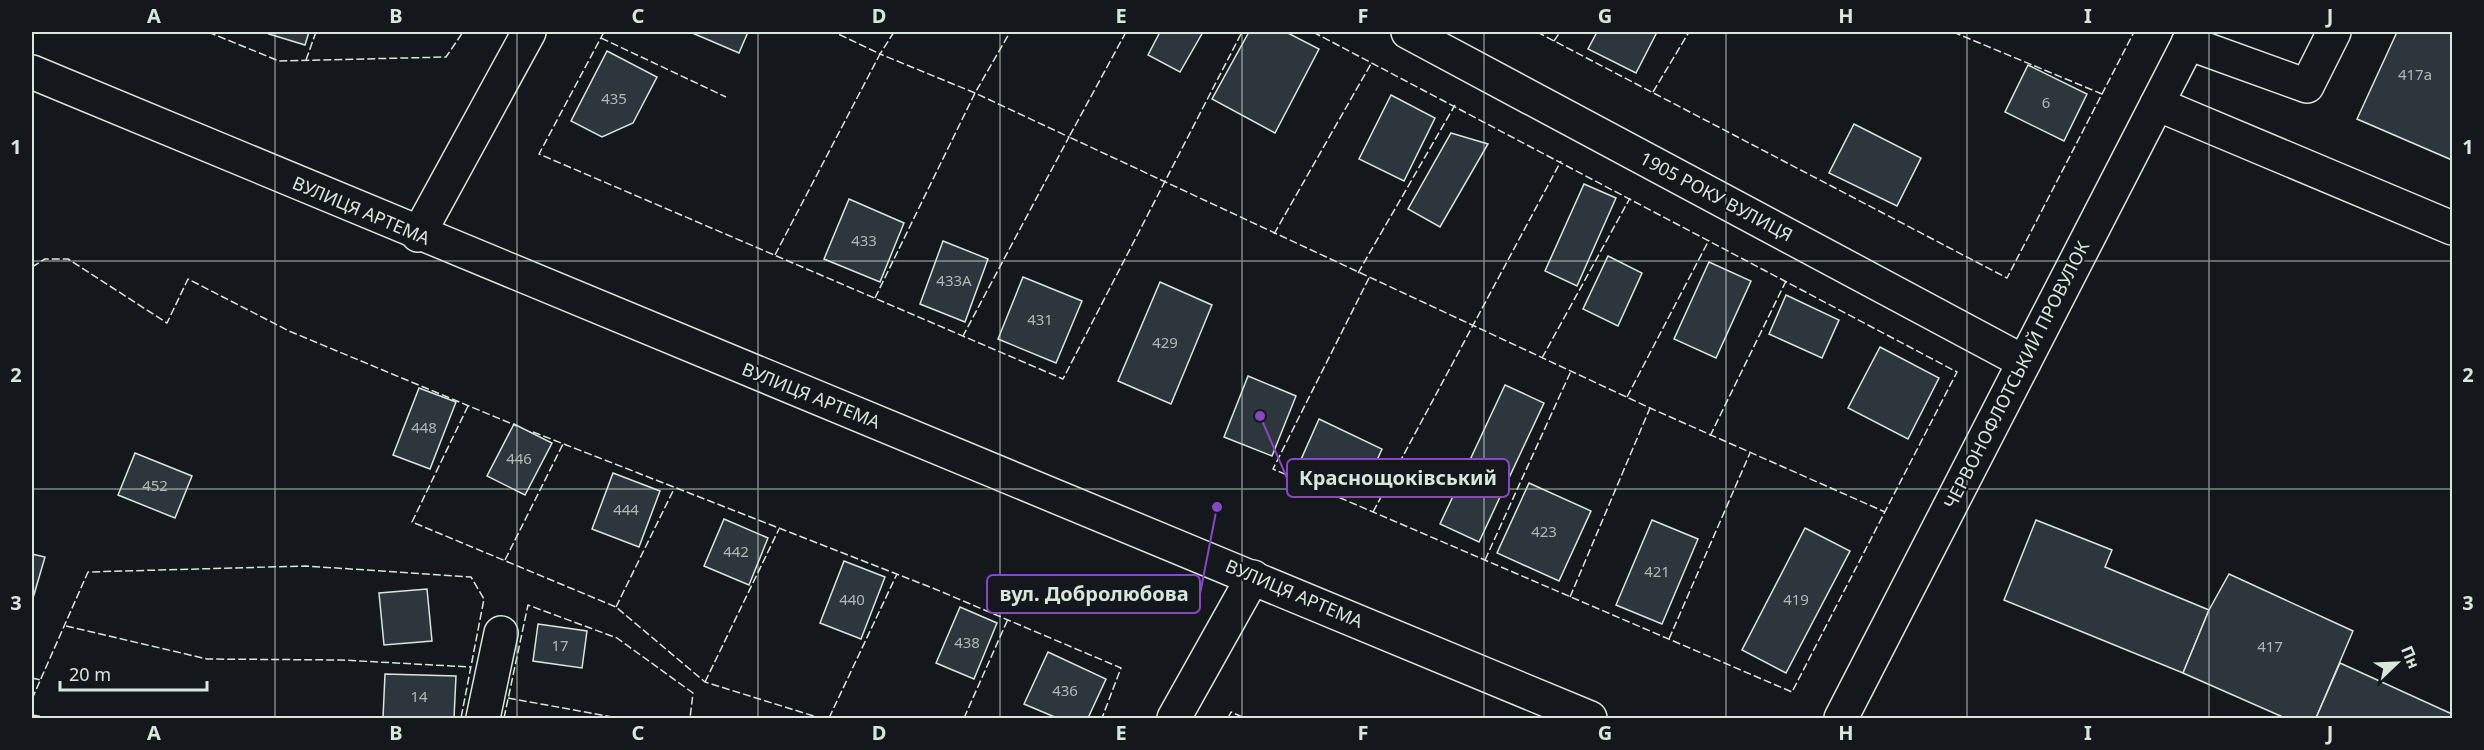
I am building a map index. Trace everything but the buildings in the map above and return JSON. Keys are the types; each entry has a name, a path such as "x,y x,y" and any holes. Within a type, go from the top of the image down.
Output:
{"street":[{"path":"418,235 529,32"},
{"name":"1905 РОКУ ВУЛИЦЯ","path":"1408,32 2024,362"},
{"path":"2192,37 2307,86 2334,32"},
{"name":"ЧЕРВОНОФЛОТСЬКИЙ ПРОВУЛОК","path":"1840,718 2192,37"},
{"name":"ВУЛИЦЯ АРТЕМА","path":"32,72 418,235 1253,577 1590,718"},
{"path":"2157,104 2452,228"},
{"path":"1173,718 1253,577"},
{"path":"483,718 501,633"}],"fence":[{"path":"208,32 279,61 446,57 463,32"},
{"path":"306,60 316,32"},
{"path":"604,32 539,154 1063,379 1242,32"},
{"path":"775,255 880,54 834,32"},
{"path":"894,32 880,54 975,93 1069,137 963,336"},
{"path":"875,298 975,93 1010,32"},
{"path":"1126,32 1069,137 1650,408 1885,512"},
{"path":"1313,32 1957,372 1792,692 1273,469 1369,278"},
{"path":"1537,32 2007,278 2134,32"},
{"path":"1554,41 1560,32"},
{"path":"1653,92 1689,32"},
{"path":"1953,32 2102,94"},
{"path":"601,38 726,97"},
{"path":"1274,234 1372,62"},
{"path":"1358,273 1455,105"},
{"path":"1373,512 1561,161"},
{"path":"1542,358 1630,198"},
{"path":"1627,397 1709,240"},
{"path":"32,267 45,259 68,259 167,323 188,279 289,331 517,426"},
{"path":"1710,436 1786,281"},
{"path":"1485,560 1571,371"},
{"path":"468,406 412,522 616,607 705,682 820,718"},
{"path":"1570,597 1650,408"},
{"path":"533,432 935,589 1121,668 1102,718"},
{"path":"505,560 563,444"},
{"path":"1669,639 1750,453"},
{"path":"616,607 674,489"},
{"path":"705,682 779,529"},
{"path":"32,699 88,572 306,566 471,577 484,599 461,718"},
{"path":"829,718 897,574"},
{"path":"504,718 528,605 617,638 693,693 690,718"},
{"path":"964,718 1008,619"},
{"path":"66,626 207,659 342,660 470,667"},
{"path":"32,678 41,680"},
{"path":"508,698 618,718"},
{"path":"1228,718 1231,712 1245,718"},
{"path":"32,715 51,718"}],"place":[{"name":"Краснощоківський","path":"1260,416"},
{"name":"вул. Добролюбова","path":"1217,507"}]}
